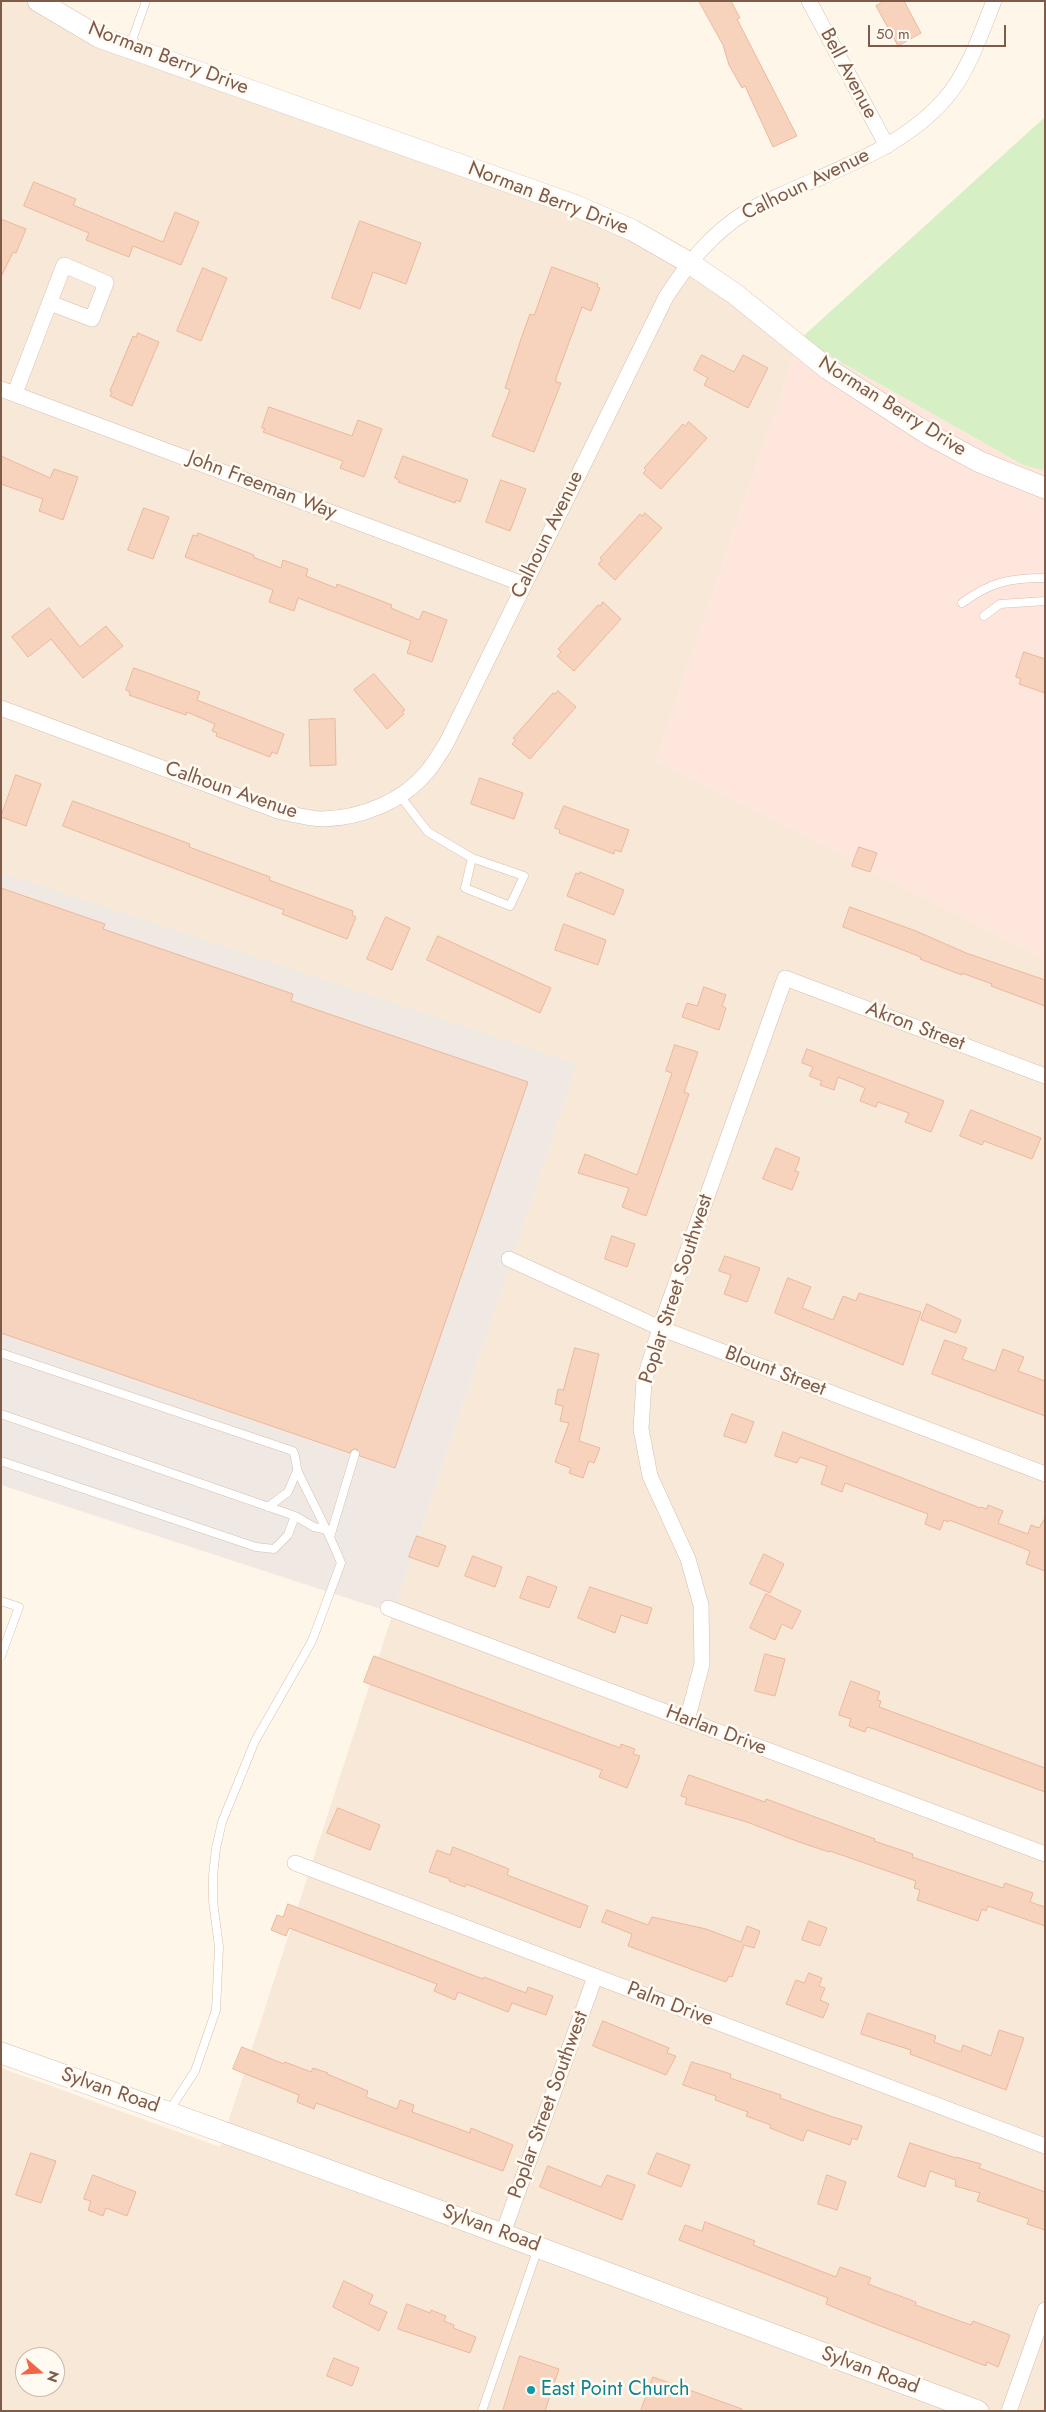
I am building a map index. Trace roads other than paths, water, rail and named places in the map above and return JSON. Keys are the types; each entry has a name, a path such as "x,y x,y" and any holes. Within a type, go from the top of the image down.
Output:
{"main road":[{"name":"Norman Berry Drive","path":"38,1 99,37 574,205 632,230 688,262 735,294 828,369 886,408 980,462 1045,488"},
{"name":"Sylvan Road","path":"1,2053 539,2246 978,2411"}],"street":[{"name":"Bell Avenue","path":"808,1 887,146"},
{"name":"Calhoun Avenue","path":"1,708 278,811 322,819 351,816 380,807 400,796 426,773 446,744 523,584 666,297 688,262 714,235 746,212 887,146 919,125 946,98 963,70 994,1"},
{"path":"8,391 50,303"},
{"name":"John Freeman Way","path":"8,391 523,584"},
{"name":"Akron Street","path":"785,978 1045,1076"},
{"name":"Poplar Street Southwest","path":"687,1720 702,1664 701,1605 688,1559 650,1476 640,1429 644,1381 660,1328 785,978"},
{"name":"Blount Street","path":"509,1259 660,1328 1045,1474"},
{"name":"Harlan Drive","path":"388,1608 1045,1854"},
{"name":"Palm Drive","path":"295,1863 1045,2146"},
{"name":"Poplar Street Southwest","path":"503,2233 595,1977"},
{"path":"1009,2411 1045,2310"}],"lane":[{"path":"130,48 146,1"},
{"path":"962,603 980,589 1006,580 1045,578"},
{"path":"984,616 1000,604 1045,601"},
{"path":"400,796 428,832 472,858 524,876 510,906 465,888 472,858"},
{"path":"1,1353 294,1451 297,1471 329,1533 341,1563 312,1641 255,1741 222,1822 216,1848 213,1876 213,1901 219,1948 216,2010 195,2071 169,2112"},
{"path":"1,1414 295,1516 329,1533"},
{"path":"329,1533 355,1454"},
{"path":"1,1461 256,1547 274,1549 288,1535 295,1516"},
{"path":"268,1507 288,1492 297,1471"},
{"path":"1,1600 19,1607 1,1656"},
{"path":"482,2411 539,2246"}],"place":[{"name":"East Point Church","path":"531,2390"}]}
